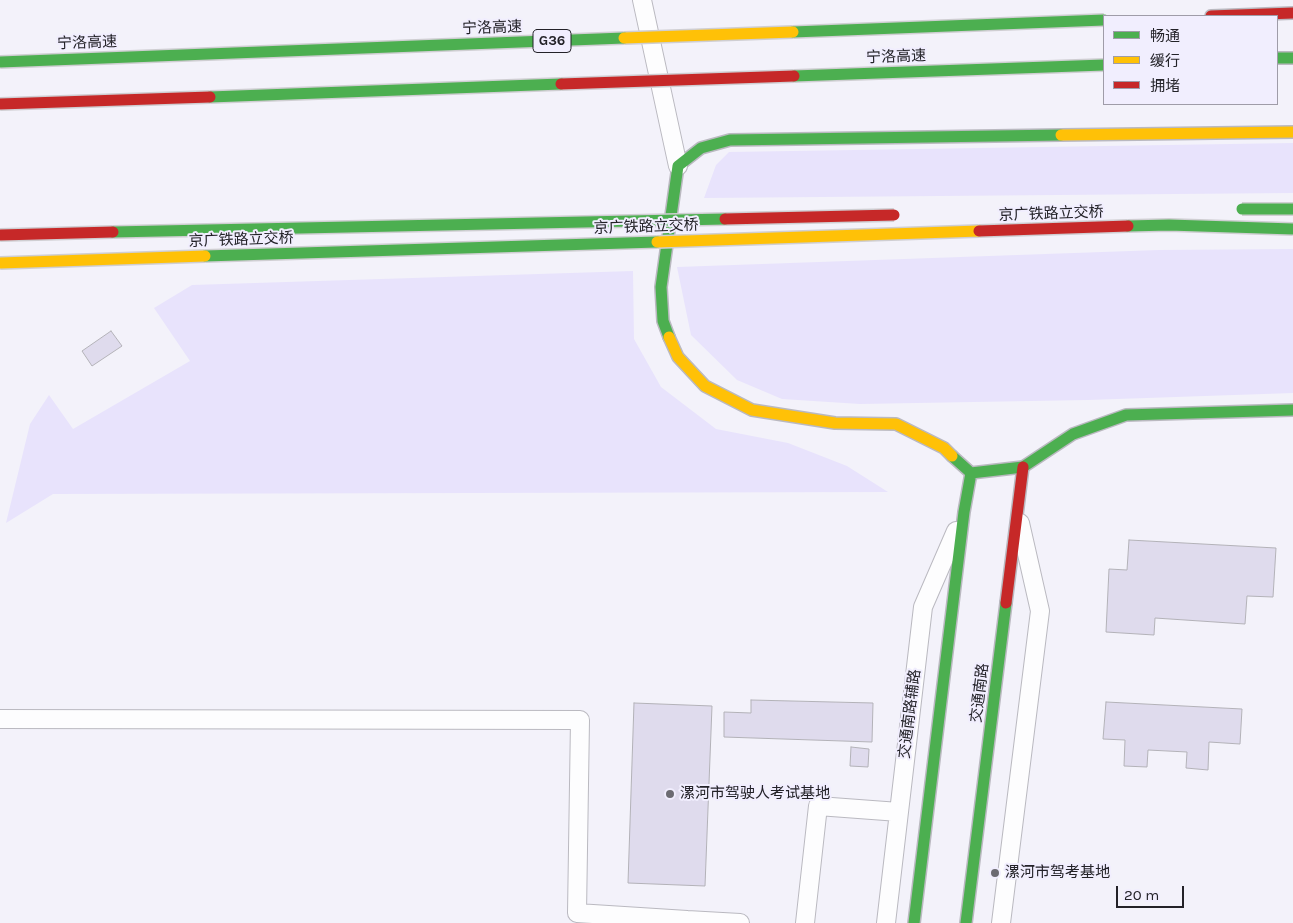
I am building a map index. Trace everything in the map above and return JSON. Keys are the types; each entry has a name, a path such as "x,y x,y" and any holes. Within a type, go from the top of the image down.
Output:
{"main road":[{"path":"1238,15 1293,13"},
{"name":"宁洛高速","path":"0,62 1103,20"},
{"path":"1278,58 1293,58"},
{"name":"宁洛高速","path":"0,104 1103,64"},
{"path":"1293,132 730,140 701,148 678,166 661,287 663,321 678,357 706,386 752,410 836,424 896,424 944,448 971,473 1024,467 1073,434 1126,415 1293,410"},
{"path":"1234,209 1293,210"},
{"name":"京广铁路立交桥","path":"0,235 906,215"},
{"name":"京广铁路立交桥","path":"0,263 1159,225 1293,229"},
{"name":"交通南路","path":"966,923 1024,467"},
{"path":"914,923 964,512 971,473"}],"street":[{"path":"642,0 678,166"},
{"path":"1001,923 1040,611 1018,511"},
{"name":"交通南路辅路","path":"886,923 923,607 964,512"},
{"path":"0,719 580,720 577,913 686,922 740,923"},
{"path":"804,923 818,806 899,812"}],"shaded area":[{"path":"1293,143 1293,193 704,198 716,165 729,152"},
{"path":"1293,249 1293,393 1088,400 860,404 782,399 737,380 691,335 677,267 1159,250"},
{"path":"633,271 634,339 661,387 716,429 788,443 847,466 888,492 53,494 6,523 30,424 49,395 73,429 190,361 154,308 192,285"}],"building":[{"path":"111,331 122,346 92,366 82,351"},
{"path":"1129,540 1276,548 1273,597 1247,596 1245,624 1155,618 1154,635 1106,632 1109,569 1127,570"},
{"path":"751,700 873,703 872,742 724,737 724,712 751,713"},
{"path":"1106,702 1242,709 1240,744 1209,742 1208,770 1186,768 1187,752 1148,750 1147,767 1124,766 1125,740 1103,739"},
{"name":"漯河市驾驶人考试基地","path":"634,703 712,706 705,886 628,883"},
{"path":"851,747 869,749 868,767 850,766"}],"traffic: fast":[{"path":"793,32 1103,20"},
{"path":"0,62 624,38"},
{"path":"1278,58 1293,58"},
{"path":"794,76 1103,65"},
{"path":"210,97 561,84"},
{"path":"669,337 663,321 661,287 678,166 701,148 730,140 1061,135"},
{"path":"1242,209 1293,209"},
{"path":"113,232 725,219"},
{"path":"1128,226 1169,225 1293,229"},
{"path":"205,256 657,242"},
{"path":"952,456 971,473 1023,467 1073,434 1126,415 1293,410"},
{"path":"914,923 964,512 971,473"},
{"path":"966,923 1006,603"}],"traffic: slow":[{"path":"624,38 793,32"},
{"path":"1061,135 1293,132"},
{"path":"657,242 979,231"},
{"path":"0,263 205,256"},
{"path":"669,337 678,357 705,386 752,410 835,423 896,424 944,448 952,456"}],"traffic: jam":[{"path":"1238,15 1293,13"},
{"path":"561,84 794,76"},
{"path":"0,104 210,97"},
{"path":"725,219 894,215"},
{"path":"979,231 1128,226"},
{"path":"0,235 113,232"},
{"path":"1006,603 1023,467"}],"place":[{"name":"漯河市驾驶人考试基地","path":"670,794"},
{"name":"漯河市驾考基地","path":"995,873"}]}
